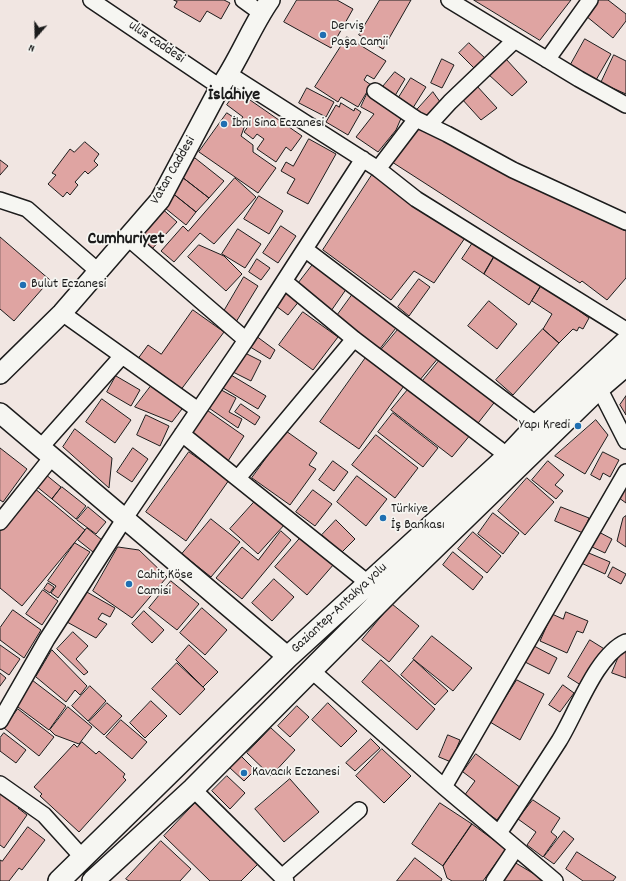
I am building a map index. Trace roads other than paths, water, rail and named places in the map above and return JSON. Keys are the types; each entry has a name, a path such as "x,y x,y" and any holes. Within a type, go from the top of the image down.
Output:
{"main road":[{"name":"Gaziantep-Antakya yolu","path":"59,881 288,657 508,456 537,426 626,342"},
{"name":"Gaziantep-Antakya yolu","path":"101,879 311,670 599,388 626,365"}],"street":[{"name":"ulus caddesi","path":"91,0 225,80 363,159 416,198 626,330"},
{"path":"243,0 266,6"},
{"path":"449,0 547,60 626,105"},
{"path":"547,60 590,0"},
{"name":"Vatan Caddesi","path":"0,374 62,314 160,200 266,6"},
{"path":"378,169 422,122 450,102 515,40"},
{"path":"375,91 422,122 513,170 626,222"},
{"path":"0,721 47,639 125,518 306,250 363,159"},
{"path":"0,200 27,209 99,272"},
{"path":"128,238 246,340"},
{"path":"306,250 537,426"},
{"path":"284,281 354,339 508,456"},
{"path":"62,314 198,410"},
{"path":"238,478 354,339"},
{"path":"0,522 46,452 122,356"},
{"path":"599,388 626,442"},
{"path":"0,412 288,657"},
{"path":"182,434 368,583"},
{"path":"444,787 626,472"},
{"path":"499,833 560,740 592,679 616,646 626,642"},
{"path":"311,670 444,787 556,881"},
{"path":"0,784 44,815 83,858"},
{"path":"192,789 284,878 359,810"},
{"path":"494,881 516,848"}],"place":[{"name":"Derviş Paşa Camii","path":"323,35"},
{"name":"İbni Sina Eczanesi","path":"224,124"},
{"name":"Bulut Eczanesi","path":"23,285"},
{"name":"Yapı Kredi","path":"578,426"},
{"name":"Türkiye İş Bankası","path":"383,518"},
{"name":"Cahit Köse Camisi","path":"129,584"},
{"name":"Kavacık Eczanesi","path":"244,773"}],"district":[{"name":"İslahiye","path":"234,97"},
{"name":"Cumhuriyet","path":"126,241"}]}
